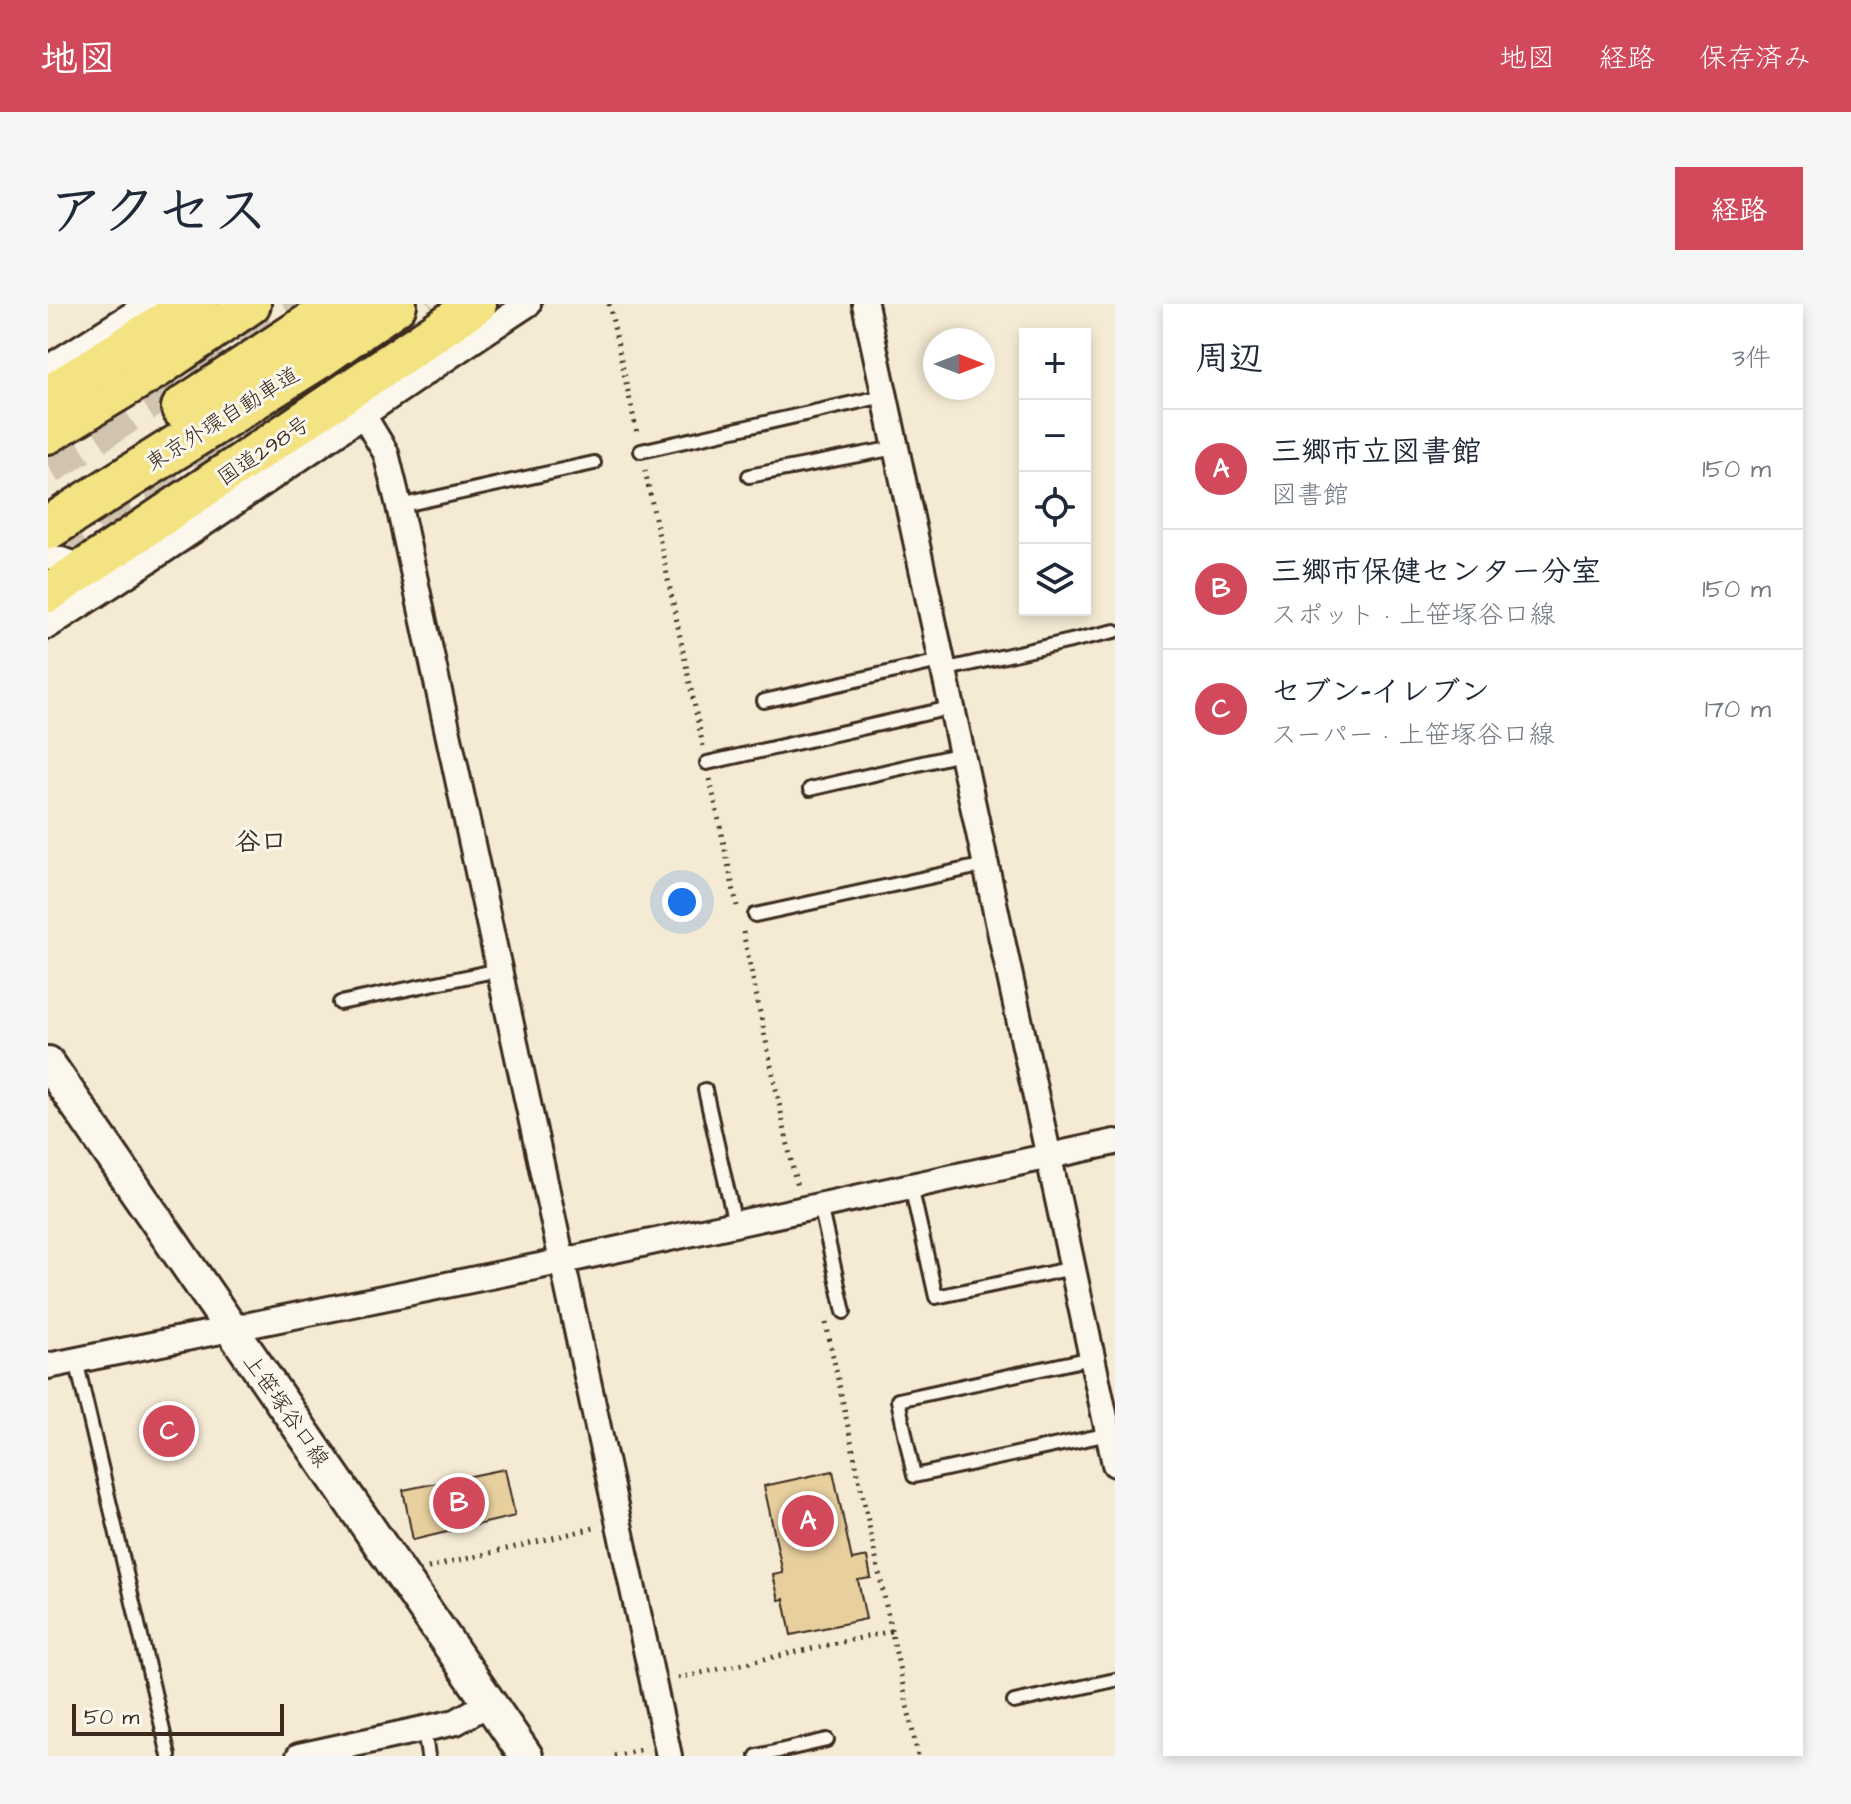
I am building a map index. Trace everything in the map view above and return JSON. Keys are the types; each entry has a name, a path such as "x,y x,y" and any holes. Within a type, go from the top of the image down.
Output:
{"highway":[{"path":"48,398 196,304"},
{"path":"48,434 156,369 251,304"},
{"name":"東京外環自動車道","path":"48,496 342,304"},
{"name":"東京外環自動車道","path":"48,528 319,357 395,304"},
{"name":"国道298号","path":"70,578 477,304"}],"main road":[{"name":"上笹塚谷口線","path":"48,1063 526,1756"}],"street":[{"path":"48,368 149,304"},
{"path":"48,626 70,578 238,503 528,304"},
{"path":"865,304 1115,1464"},
{"path":"363,415 386,453 399,506 669,1756"},
{"path":"48,1366 560,1262 1115,1142"},
{"path":"299,1756 456,1722 489,1703"}],"lane":[{"path":"641,451 884,396"},
{"path":"749,476 895,448"},
{"path":"399,506 594,463"},
{"path":"764,701 1115,631"},
{"path":"707,763 950,708"},
{"path":"810,789 961,754"},
{"path":"755,915 985,865"},
{"path":"340,1003 499,970"},
{"path":"705,1090 735,1224"},
{"path":"911,1186 936,1297 1073,1268"},
{"path":"811,1208 844,1312"},
{"path":"1092,1358 898,1400 914,1476 1109,1434"},
{"path":"76,1360 169,1756"},
{"path":"1014,1702 1115,1680"},
{"path":"424,1729 428,1756"},
{"path":"757,1756 827,1740"}],"path":[{"path":"609,304 707,763 811,1208"},
{"path":"823,1310 918,1756"},
{"path":"425,1569 618,1522"},
{"path":"653,1683 892,1631"}],"building":[{"path":"505,1469 515,1516 413,1540 403,1490"},
{"path":"833,1471 852,1560 867,1557 871,1578 858,1580 866,1619 791,1635 784,1599 779,1600 773,1575 783,1573 764,1486"}],"tunnel":[{"path":"48,466 297,304"},
{"path":"48,555 260,423 431,304"}],"place":[{"name":"セブン-イレブン","path":"169,1431"},
{"name":"三郷市保健センター分室","path":"459,1503"},
{"name":"三郷市立図書館","path":"808,1521"}],"district":[{"name":"谷口","path":"261,841"}]}
